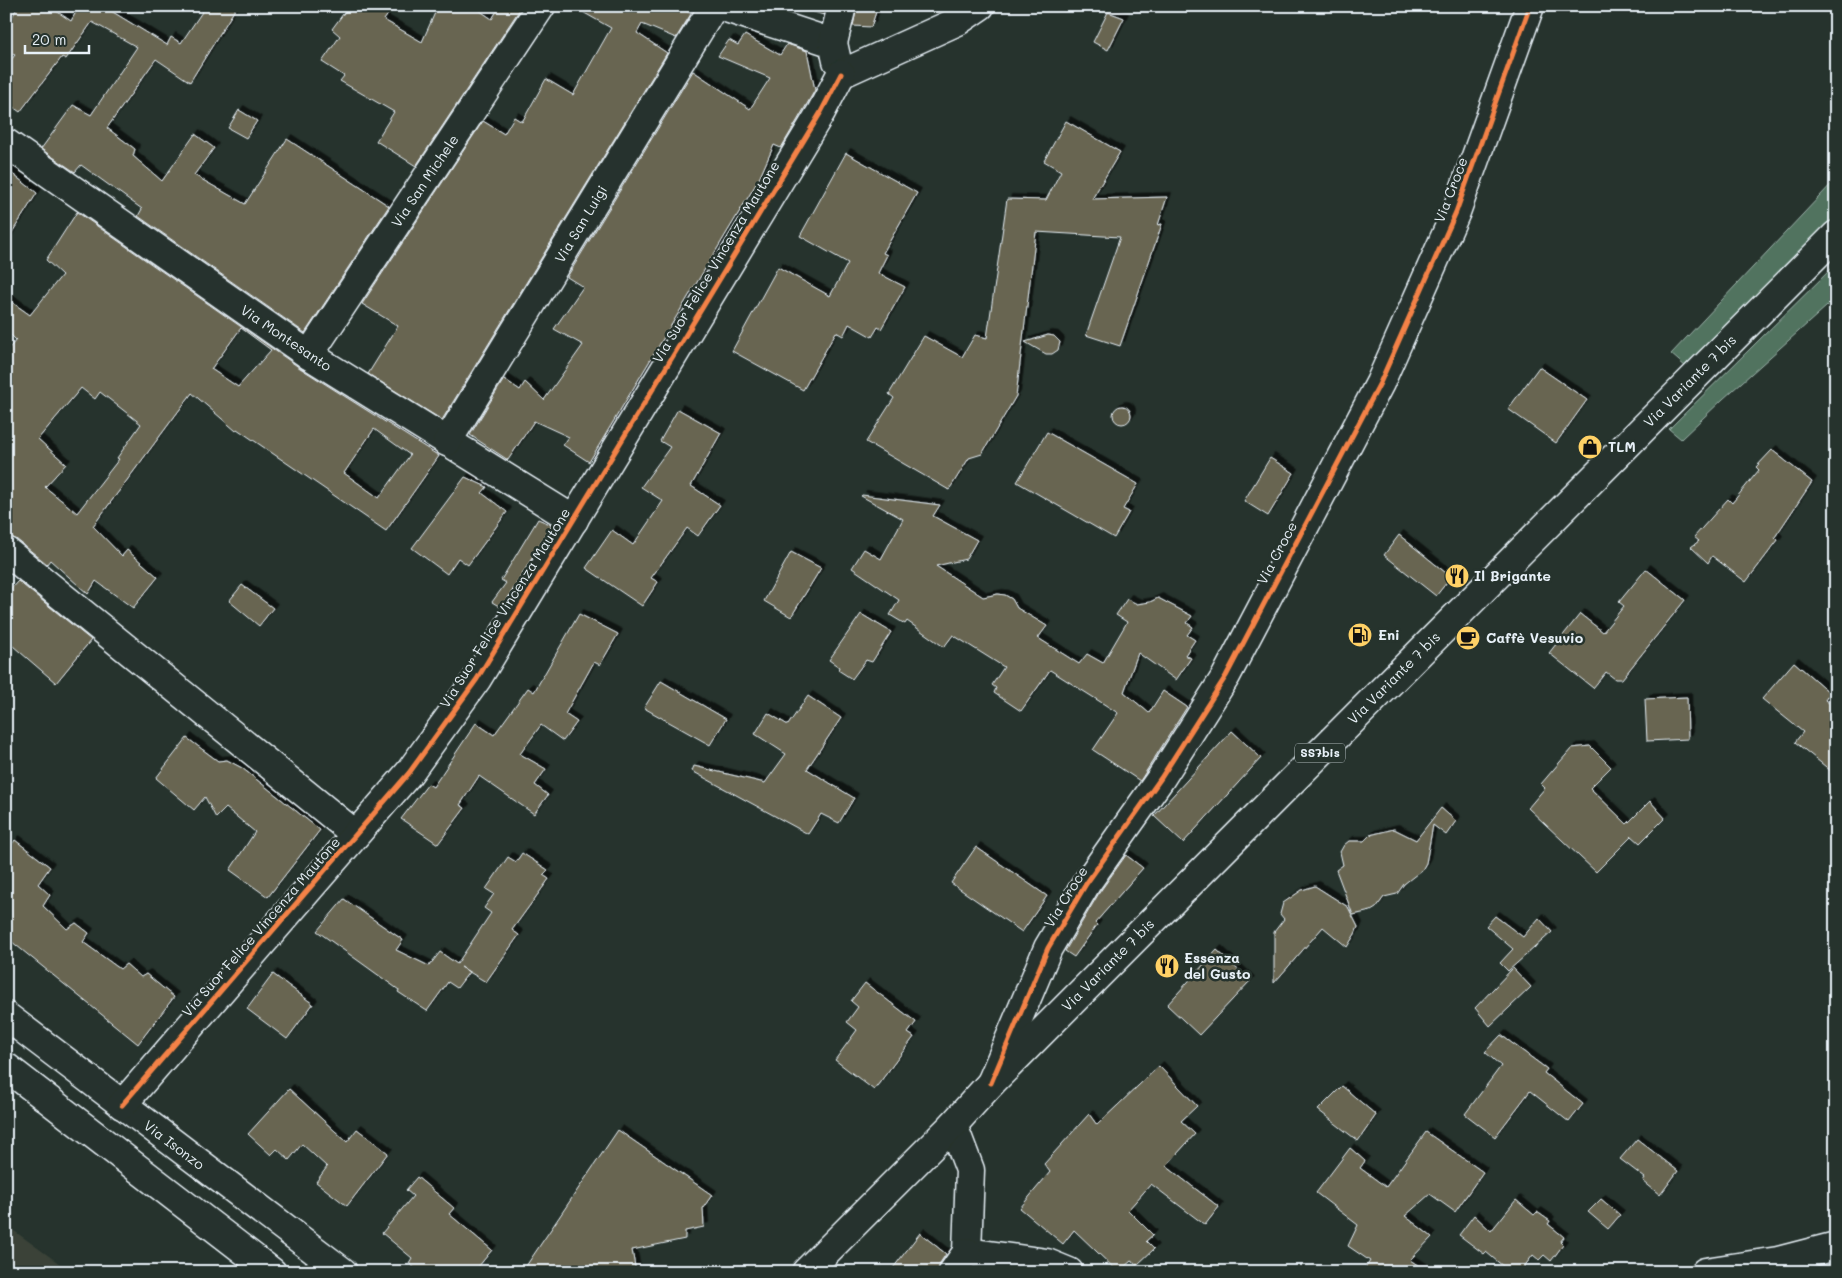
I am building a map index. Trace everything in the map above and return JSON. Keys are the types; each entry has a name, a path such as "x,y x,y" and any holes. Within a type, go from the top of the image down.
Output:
{"street":[{"name":"Via San Michele","path":"310,355 541,6"},
{"name":"Via San Luigi","path":"447,442 714,6"},
{"path":"720,6 833,43"},
{"path":"842,6 833,43 841,74 958,21 980,6"},
{"name":"Via Croce","path":"991,1083 1048,948 1086,884 1161,778 1226,676 1380,383 1456,212 1530,6"},
{"name":"Via Suor Felice Vincenza Mautone","path":"122,1106 409,773 477,679 820,112 841,74"},
{"name":"Via Montesanto","path":"6,143 310,355 574,520"},
{"name":"Via Variante 7 bis","path":"806,1272 953,1125 991,1083 1836,235"},
{"path":"6,552 355,834"},
{"name":"Via Isonzo","path":"13,1030 122,1106 343,1272"},
{"path":"6,1066 272,1272"},
{"path":"953,1125 970,1170 960,1262 1047,1263 1069,1272"},
{"path":"1705,1272 1778,1261 1836,1246"}],"shaded area":[{"path":"6,1225 71,1272 6,1272"}],"green space":[{"path":"1836,179 1836,215 1686,367 1671,354"},
{"path":"1836,264 1836,298 1681,439 1669,429"}],"building":[{"path":"18,6 49,6 71,21 76,12 66,6 103,6 167,45 171,37 181,43 206,6 237,6 190,82 156,59 107,128 135,149 133,156 162,181 195,134 214,148 194,175 245,204 287,139 389,206 305,333 138,216 142,209 81,165 75,172 41,149 73,105 91,115 137,47 92,22 66,59 62,57 20,112 6,102 6,66 15,55 6,49 6,28"},
{"path":"349,6 394,6 384,20 422,42 438,6 473,6 492,19 500,6 522,6 416,166 376,141 394,112 340,81 344,76 322,62 340,36 332,29"},
{"path":"572,6 679,6 691,14 676,38 642,24 637,33 667,53 442,420 368,374 398,326 362,304 483,121 504,134 514,117 522,122 546,79 573,95 611,28"},
{"path":"811,6 826,6 824,15 810,11"},
{"path":"857,6 878,6 871,27 853,26"},
{"path":"1108,12 1124,18 1108,50 1093,42"},
{"path":"745,35 780,55 787,44 807,51 815,90 781,148 774,145 759,179 589,462 563,445 569,437 534,421 508,460 470,435 504,379 520,390 525,382 544,400 583,345 554,329 583,287 567,277 693,71 750,109 770,78 718,56 729,40 738,45"},
{"path":"239,110 257,121 246,138 228,128"},
{"path":"1066,121 1120,152 1092,199 1167,197 1158,225 1162,224 1120,346 1086,335 1120,237 1036,232 1016,396 982,454 969,458 949,490 866,442 894,398 889,394 924,336 962,357 975,335 987,338 1007,199 1046,200 1061,171 1044,161"},
{"path":"846,153 917,193 883,253 887,255 878,273 905,287 881,329 878,327 872,337 849,324 843,336 836,332 803,390 732,351 778,267 830,296 848,263 800,236"},
{"path":"6,169 37,193 6,242"},
{"path":"77,212 300,368 439,456 386,531 237,429 236,431 192,393 93,526 122,556 127,550 158,577 133,608 96,581 88,594 50,560 47,564 16,539 6,536 6,352 16,340 6,330 6,298 30,315 62,275 46,260","holes":["241,328 271,350 238,387 211,369","81,388 95,399 100,392 141,424 117,458 119,459 77,513 45,487 66,464 38,439","374,429 410,455 379,498 344,473"]},
{"path":"1048,335 1054,336 1060,342 1058,350 1052,354 1046,354 1025,342"},
{"path":"1539,367 1587,400 1556,443 1508,409"},
{"path":"1122,406 1128,409 1131,415 1128,421 1122,424 1116,421 1113,415 1116,409"},
{"path":"678,409 721,433 691,486 720,505 698,536 687,528 651,578 658,582 642,606 586,568 612,530 633,545 663,501 641,487 670,447 660,441"},
{"path":"1047,432 1138,484 1123,509 1129,512 1114,538 1017,482"},
{"path":"1772,450 1812,482 1775,537 1778,540 1746,582 1712,556 1708,563 1691,547 1699,541 1694,537 1728,499 1732,503 1759,470 1756,467"},
{"path":"1270,458 1294,473 1268,516 1244,501"},
{"path":"465,477 487,487 482,493 507,512 468,565 458,558 447,574 412,548"},
{"path":"862,495 940,505 933,516 977,540 966,559 936,566 983,597 998,594 1012,599 1017,608 1047,626 1038,638 1079,664 1087,654 1103,663 1127,622 1116,615 1127,599 1137,604 1150,602 1158,598 1192,616 1187,623 1193,627 1187,635 1195,640 1185,655 1191,658 1176,680 1138,653 1124,692 1149,713 1163,691 1187,707 1140,781 1093,750 1118,713 1050,670 1021,711 994,693 996,688 992,685 1004,667 953,635 944,647 907,621 905,624 890,615 899,600 852,568 864,549 881,559 903,519"},
{"path":"538,519 552,525 502,608 492,602 506,583 501,580"},
{"path":"1399,535 1451,577 1436,596 1384,555"},
{"path":"791,552 821,568 791,617 764,601"},
{"path":"1646,569 1685,600 1622,679 1615,679 1606,672 1593,688 1549,653 1580,614 1603,632 1624,606 1619,602"},
{"path":"18,581 91,640 56,683 6,640 6,594"},
{"path":"242,585 273,608 259,626 229,601"},
{"path":"579,614 618,634 600,665 594,662 565,714 577,722 563,741 541,725 520,754 546,769 535,785 548,795 534,814 479,776 460,805 465,808 438,844 401,819 428,784 433,787 476,723 494,735 528,688 534,692"},
{"path":"861,614 891,632 872,662 866,660 852,679 838,670 839,667 829,660"},
{"path":"1794,662 1830,693 1825,700 1836,708 1836,775 1795,742 1803,732 1762,699"},
{"path":"661,681 726,719 710,745 644,708"},
{"path":"808,696 841,718 807,769 854,798 839,823 821,814 808,834 692,771 694,766 765,783 786,754 755,734 768,713 788,725"},
{"path":"1687,697 1688,739 1647,741 1645,699"},
{"path":"1232,731 1261,758 1183,843 1154,816"},
{"path":"187,738 218,761 227,760 242,768 320,830 268,897 230,870 255,832 226,808 216,818 205,797 194,810 156,778"},
{"path":"1590,746 1611,767 1590,788 1627,824 1650,801 1665,818 1640,843 1632,836 1596,872 1528,808 1545,788 1541,784 1572,748"},
{"path":"1441,808 1456,821 1446,835 1433,825 1426,863 1422,870 1404,884 1397,894 1384,897 1376,908 1353,915 1336,870 1343,865 1340,852 1344,845 1349,841 1364,841 1370,835 1394,829 1416,840"},
{"path":"15,840 50,867 38,884 50,895 43,906 67,929 76,923 89,933 83,942 120,969 126,964 141,977 146,974 174,997 138,1044 6,937 6,852"},
{"path":"976,847 1047,896 1022,932 951,883"},
{"path":"522,853 548,870 543,875 549,879 512,930 519,935 486,982 461,967 469,972 457,988 448,982 427,1011 398,992 399,990 317,931 344,899 403,940 396,950 429,966 440,952 457,964 491,913 484,908 494,894 486,889 508,857 516,862"},
{"path":"1126,855 1143,868 1095,923 1097,925 1074,957 1065,951 1099,893"},
{"path":"1315,886 1348,907 1358,927 1347,947 1323,927 1274,983 1274,932 1284,919 1280,914 1283,903 1302,890"},
{"path":"1495,916 1523,937 1539,918 1552,932 1508,971 1500,963 1513,949 1486,926"},
{"path":"1217,950 1250,981 1199,1035 1167,1005"},
{"path":"1513,968 1531,987 1490,1026 1475,1008"},
{"path":"273,974 313,1004 287,1039 247,1009"},
{"path":"865,983 916,1022 908,1033 914,1037 874,1090 835,1060 857,1030 847,1022 858,1007 851,1001"},
{"path":"1501,1035 1547,1069 1544,1073 1583,1104 1569,1122 1530,1091 1495,1137 1465,1114 1501,1066 1485,1052"},
{"path":"1159,1066 1197,1106 1181,1121 1195,1134 1166,1166 1219,1207 1205,1225 1151,1184 1128,1210 1153,1235 1146,1241 1154,1249 1137,1265 1131,1261 1118,1272 1074,1230 1063,1244 1020,1208 1050,1172 1044,1164 1089,1114 1097,1125"},
{"path":"1342,1086 1376,1115 1358,1141 1318,1110"},
{"path":"289,1089 347,1142 357,1129 388,1153 347,1206 316,1182 327,1167 302,1144 289,1160 277,1149 271,1155 248,1134"},
{"path":"618,1130 712,1195 703,1208 704,1227 685,1231 685,1239 632,1250 636,1272 522,1272"},
{"path":"1426,1132 1483,1172 1455,1212 1430,1194 1405,1216 1432,1237 1410,1260 1428,1272 1363,1272 1370,1261 1348,1246 1358,1225 1316,1193 1350,1148 1365,1161 1360,1168 1386,1187"},
{"path":"1637,1139 1678,1171 1660,1195 1643,1181 1645,1178 1620,1159"},
{"path":"417,1177 454,1208 449,1214 492,1250 474,1272 419,1272 409,1263 412,1258 382,1233 413,1196 406,1190"},
{"path":"1601,1199 1620,1215 1608,1229 1588,1212"},
{"path":"1516,1200 1534,1215 1537,1212 1550,1221 1548,1224 1564,1237 1560,1242 1563,1245 1551,1261 1544,1255 1539,1260 1533,1255 1520,1272 1510,1272 1486,1252 1484,1254 1459,1235 1474,1215 1491,1231"},
{"path":"920,1233 946,1254 940,1263 938,1272 890,1272"}],"cycle path":[{"path":"991,1083 1048,948 1086,884 1161,778 1226,676 1380,383 1456,212 1530,6"},
{"path":"122,1105 409,773 477,679 821,112 841,74"}],"place":[{"name":"TLM","path":"1590,447"},
{"name":"Il Brigante","path":"1457,576"},
{"name":"Eni","path":"1360,635"},
{"name":"Caffè Vesuvio","path":"1468,638"},
{"name":"Essenza del Gusto","path":"1167,966"}]}
